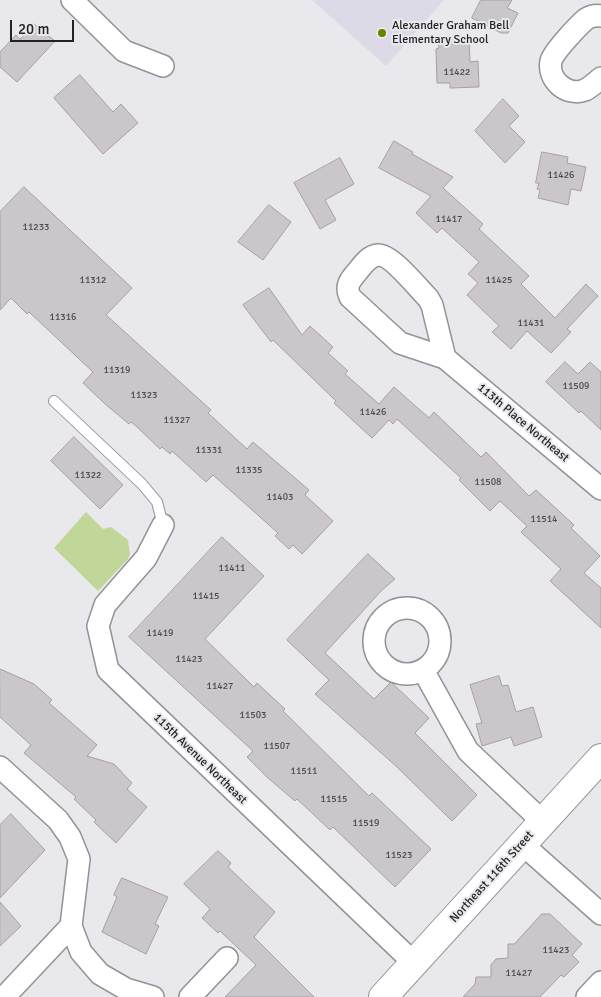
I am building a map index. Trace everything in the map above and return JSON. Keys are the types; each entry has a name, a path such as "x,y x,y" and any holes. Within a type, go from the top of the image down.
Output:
{"street":[{"path":"72,0 124,50 163,66"},
{"path":"601,16 593,16 586,20 554,54 551,70 558,84 570,91 585,90 601,78"},
{"name":"113th Place Northeast","path":"446,358 432,305 428,298 389,258 378,255 369,259 350,280 348,289 350,297 400,343 446,358 601,489"},
{"name":"115th Avenue Northeast","path":"163,525 146,558 105,605 98,626 108,670 414,963"},
{"path":"423,670 468,751 542,821"},
{"name":"Northeast 116th Street","path":"383,997 521,843 601,758"},
{"path":"0,767 58,820 70,836 79,859 70,926 81,952 100,974 126,989 153,997"},
{"path":"521,843 601,914"},
{"path":"9,992 70,926"},
{"path":"190,997 227,958"},
{"path":"587,997 601,982"}],"lane":[{"path":"54,401 142,484 157,502 163,525"}],"shaded area":[{"name":"Alexander Graham Bell Elementary School","path":"312,0 444,0 386,66"}],"green space":[{"path":"86,512 103,529 111,527 128,540 130,554 128,559 98,591 54,548"}],"building":[{"path":"481,0 512,0 507,8 518,13 508,33 501,33 472,18"},
{"path":"34,24 55,41 17,82 0,67 0,52 16,35 20,39"},
{"path":"469,38 470,62 478,61 479,87 450,88 450,83 437,83 436,49 439,48 438,39"},
{"path":"80,75 113,112 121,104 138,123 103,154 54,98"},
{"path":"503,99 519,116 509,126 525,142 505,163 475,131"},
{"path":"394,141 413,152 412,154 453,177 443,188 483,224 479,229 529,276 521,284 555,318 586,284 598,296 567,329 571,332 551,353 527,331 511,349 492,332 499,326 467,295 478,283 468,274 479,262 442,228 437,233 416,213 431,196 379,168"},
{"path":"542,152 568,157 567,163 586,167 581,191 571,189 568,205 538,198 540,190 537,189 539,183 536,183"},
{"path":"340,158 354,184 325,200 336,220 320,229 294,183"},
{"path":"24,187 132,288 106,315 211,410 208,413 247,449 253,442 309,490 305,495 333,521 302,554 293,545 289,549 275,536 278,533 213,475 206,482 172,451 170,454 162,447 160,449 136,426 131,422 129,424 104,403 83,383 93,372 29,312 27,314 11,298 0,310 0,212"},
{"path":"269,205 291,222 263,260 238,242"},
{"path":"269,288 302,335 310,326 333,347 328,353 348,371 345,374 379,404 394,387 429,418 434,412 481,457 486,452 529,496 536,490 574,525 571,528 600,556 584,573 601,588 601,628 550,581 561,569 521,532 527,526 500,501 490,511 459,480 461,478 397,419 393,424 389,420 372,438 334,403 336,401 273,340 271,342 243,305"},
{"path":"565,362 578,374 590,362 601,372 601,430 581,411 579,413 546,382"},
{"path":"74,437 123,485 100,509 51,461"},
{"path":"222,537 264,576 205,639 254,687 257,683 285,709 283,711 369,796 372,793 431,849 395,887 333,827 330,830 297,799 295,801 268,778 247,757 253,751 129,637"},
{"path":"368,554 395,579 382,590 325,653 374,699 391,682 429,718 415,733 477,795 452,821 397,767 315,694 329,680 287,640"},
{"path":"0,669 34,684 52,700 49,703 97,745 87,756 114,764 132,783 127,789 147,807 116,843 74,799 76,797 24,753 31,745 0,717"},
{"path":"499,676 502,686 508,685 516,712 533,707 542,737 514,746 511,737 482,746 476,724 482,723 470,685"},
{"path":"11,814 45,850 0,898 0,825"},
{"path":"218,851 231,863 228,867 275,912 254,937 314,997 225,997 256,965 220,931 218,933 202,918 210,909 184,884"},
{"path":"122,878 168,897 155,924 159,926 146,954 102,932 117,897 114,895"},
{"path":"0,902 21,926 0,946"},
{"path":"542,914 550,914 582,944 572,955 579,962 564,977 561,975 540,997 463,997 475,984 476,977 491,977 491,965 496,959 508,958 508,944 514,944"}],"place":[{"name":"Alexander Graham Bell Elementary School","path":"382,33"}]}
